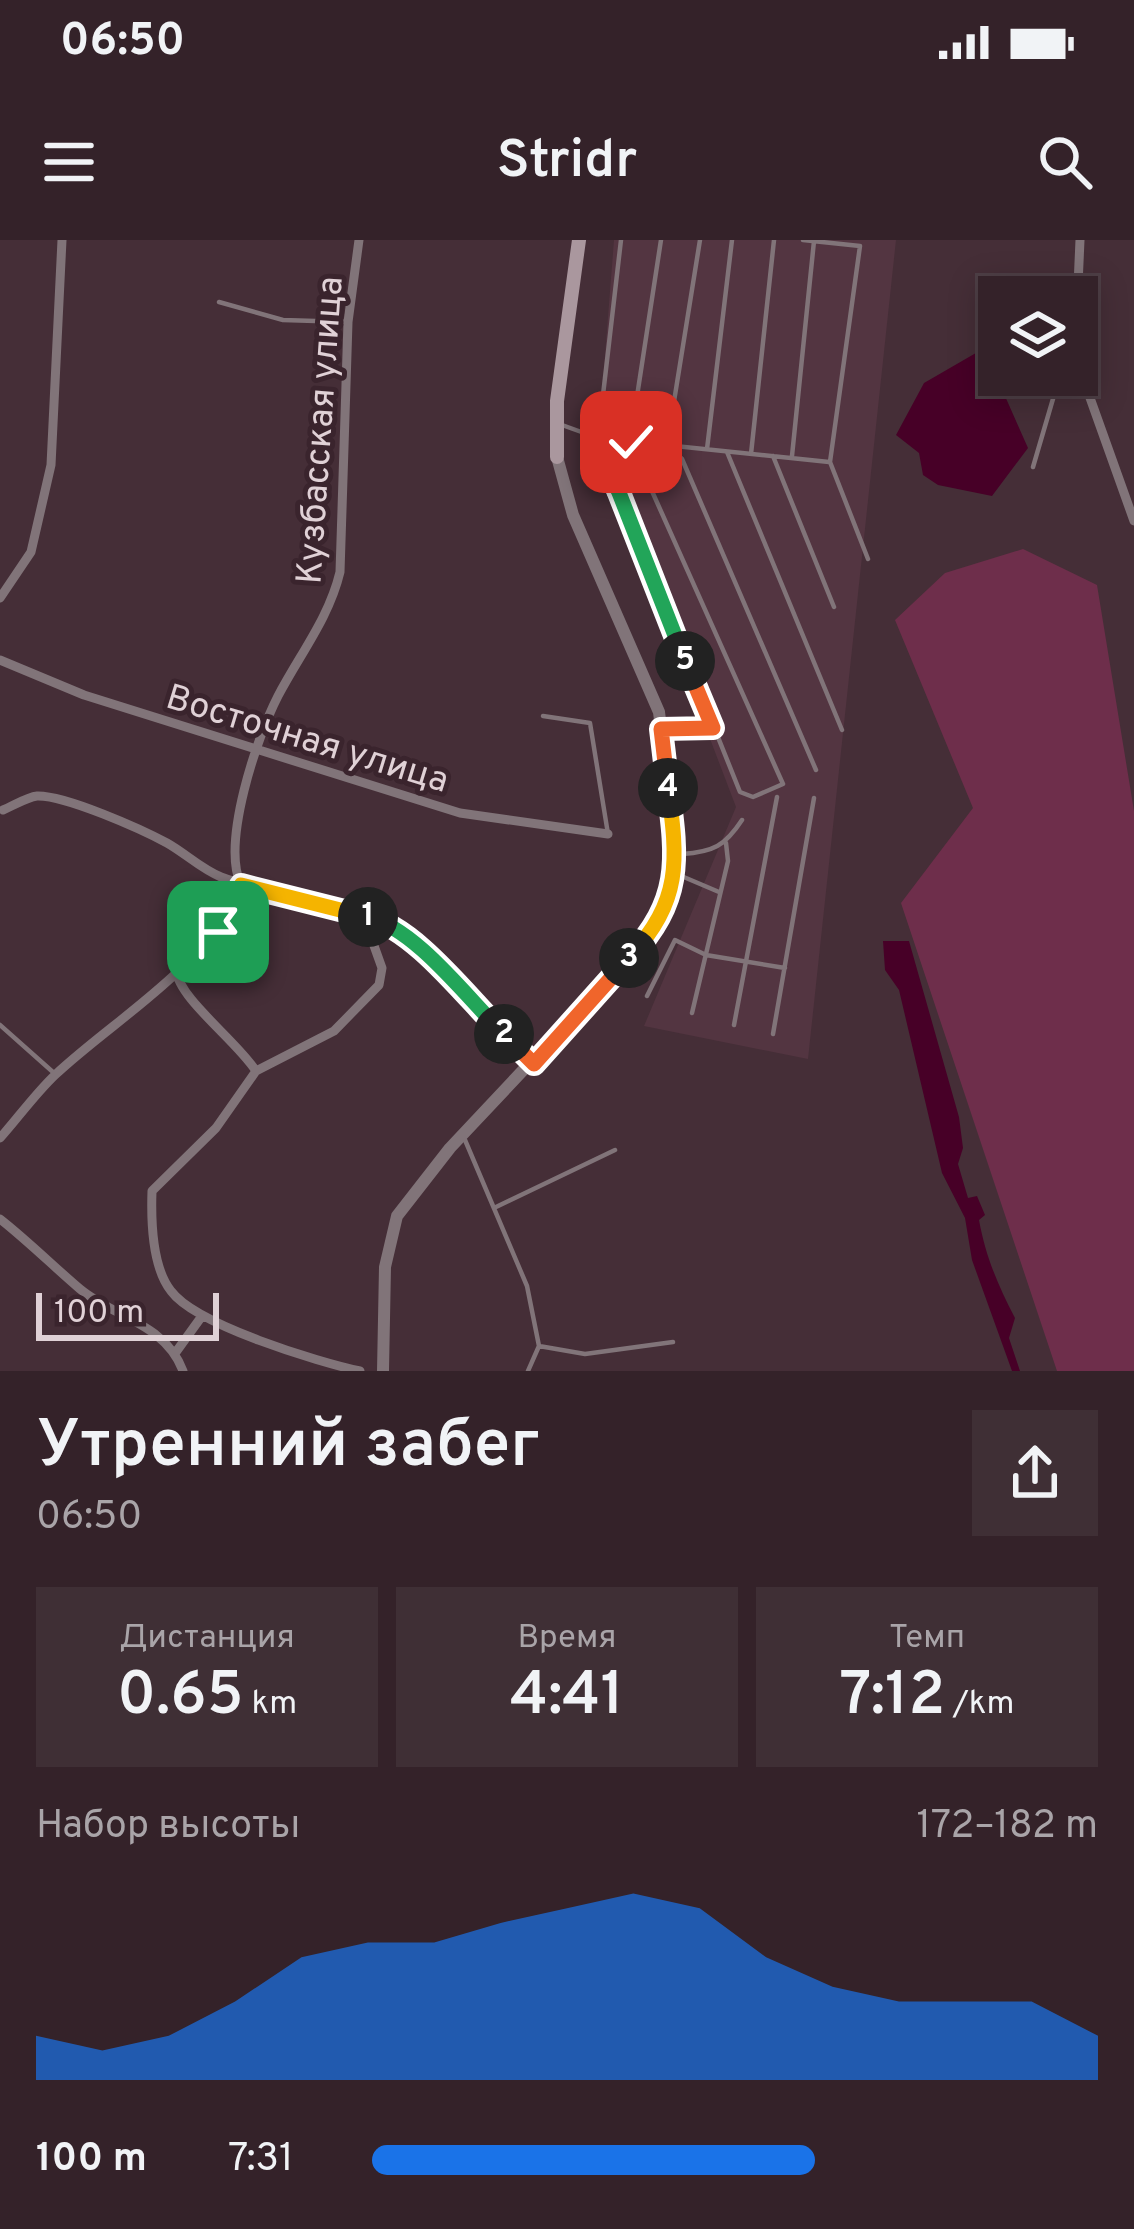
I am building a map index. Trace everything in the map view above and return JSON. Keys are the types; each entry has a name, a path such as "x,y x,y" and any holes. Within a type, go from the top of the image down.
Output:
{"main road":[{"path":"557,457 579,240"}],"street":[{"path":"0,598 31,552 51,464 62,240"},
{"name":"Кузбасская улица","path":"241,885 233,869 239,815 258,750 275,701 333,605 340,572 348,322 359,240"},
{"path":"1078,276 1080,240"},
{"path":"1089,396 1134,521"},
{"path":"383,1371 385,1267 397,1216 463,1135 656,929 674,873 676,854 661,729 638,653 573,515 557,457"},
{"name":"Восточная улица","path":"0,660 84,695 460,813 608,834"},
{"path":"3,810 36,796 63,802 164,842 211,873 241,885 386,921 425,949 435,967 534,1064"},
{"path":"0,1138 56,1074 92,1049 218,932 241,885"},
{"path":"360,1371 202,1316 170,1290 161,1270 152,1191 216,1128 256,1071 334,1031 379,985 382,968 363,915"},
{"path":"176,970 185,995 224,1029 256,1071"},
{"path":"0,1236 4,1222 86,1294 136,1319 176,1352 183,1371"},
{"path":"176,1352 202,1316"}],"lane":[{"path":"621,240 598,438 740,792 753,797 783,784 631,442 661,240"},
{"path":"667,446 700,240"},
{"path":"707,449 732,240"},
{"path":"752,454 774,240"},
{"path":"803,240 860,246 830,462 868,559"},
{"path":"792,458 814,241"},
{"path":"219,302 283,320 348,322"},
{"path":"1034,467 1054,396"},
{"path":"557,423 598,438 830,462"},
{"path":"667,446 682,459 816,770"},
{"path":"727,452 842,730"},
{"path":"772,456 834,607"},
{"path":"543,716 590,723 608,834"},
{"path":"661,729 713,728"},
{"path":"734,1025 777,797"},
{"path":"773,1034 814,798"},
{"path":"676,854 708,853 726,843 742,820"},
{"path":"692,1013 721,893 726,843"},
{"path":"674,873 721,893"},
{"path":"647,996 675,940 706,955 784,968"},
{"path":"0,1025 56,1074"},
{"path":"463,1135 527,1286 539,1346 528,1371"},
{"path":"496,1207 615,1150"},
{"path":"539,1346 584,1354 673,1342"}],"shaded area":[{"path":"614,240 896,240 808,1059 644,1026 736,807 598,445"},
{"path":"978,352 978,396 1005,396 1028,448 992,496 938,485 923,475 919,453 896,435 924,383"},
{"path":"1023,549 1097,585 1134,811 1134,1371 1057,1371 901,903 973,808 895,620 945,573"},
{"path":"883,941 909,941 959,1117 963,1148 958,1164 968,1198 977,1196 985,1215 979,1220 985,1247 1015,1318 1009,1338 1020,1371 1012,1371 972,1260 965,1218 942,1173 899,990 885,970"}],"route":[{"path":"218,932 241,885 386,921 425,949 435,967 534,1064 656,929 672,893 676,854 661,729 713,728 598,438 631,442"}]}
